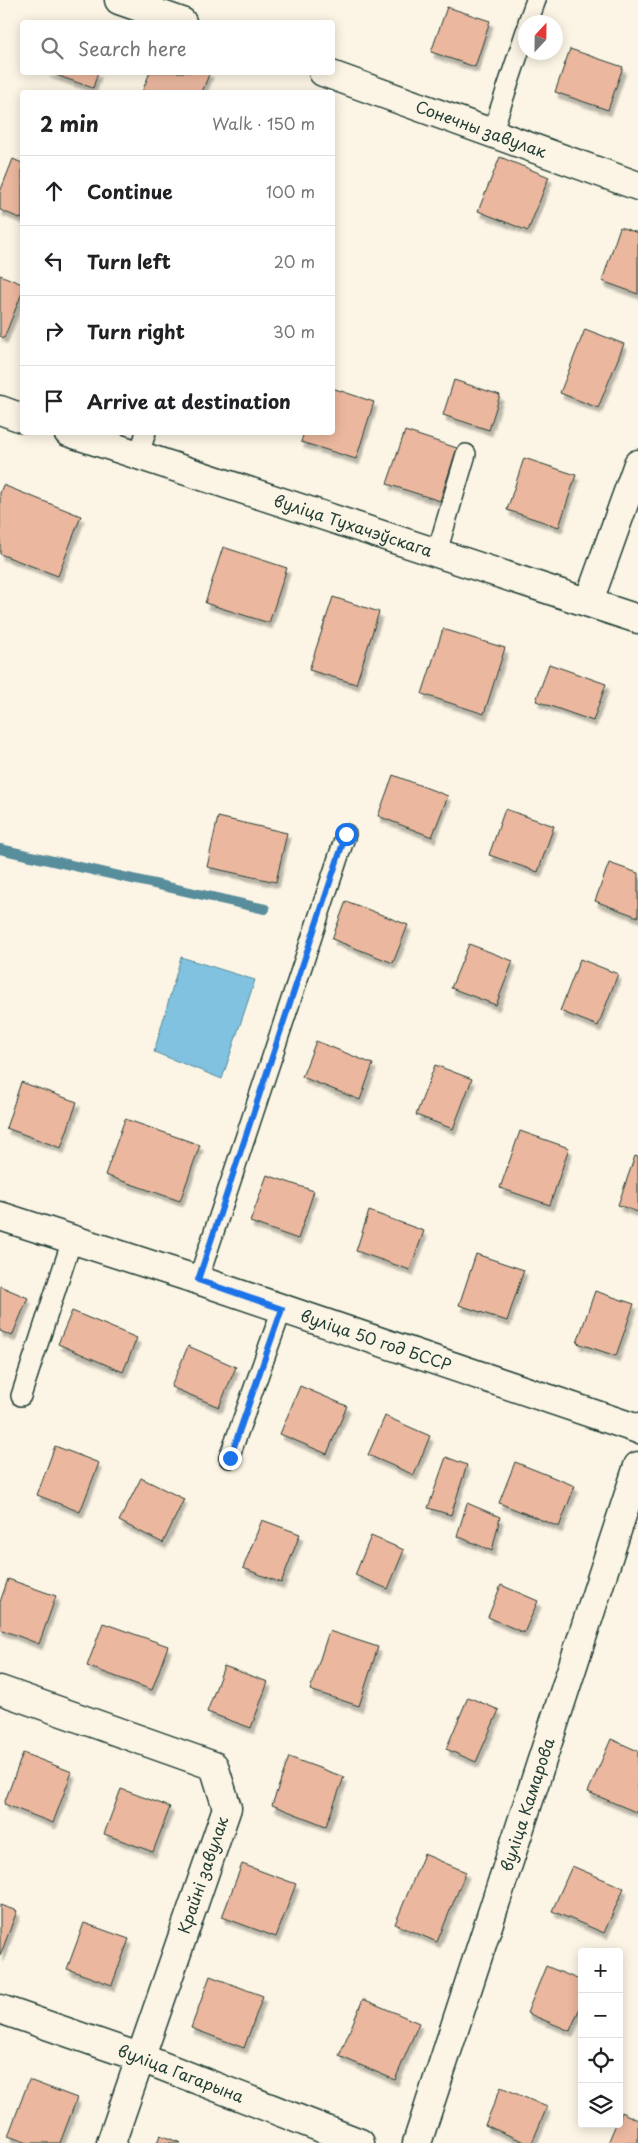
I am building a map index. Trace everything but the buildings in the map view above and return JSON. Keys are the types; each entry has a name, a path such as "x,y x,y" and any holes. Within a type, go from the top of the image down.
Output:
{"street":[{"path":"119,0 176,20"},
{"name":"Сонечны завулак","path":"331,75 638,186"},
{"path":"0,410 20,417"},
{"name":"вуліца Тухачэўскага","path":"86,435 142,444 436,552 638,619"},
{"path":"589,602 638,464"},
{"name":"вуліца 50 год БССР","path":"0,1216 198,1280 638,1429"},
{"name":"вуліца Камарова","path":"416,2143 638,1466"},
{"name":"Крайні завулак","path":"0,1690 214,1766 227,1808 139,2057"},
{"name":"вуліца Гагарына","path":"0,2009 139,2057 360,2143"},
{"path":"110,2143 139,2057"}],"lane":[{"path":"531,15 536,0"},
{"path":"492,133 518,55"},
{"path":"436,552 466,454"},
{"path":"198,1280 346,834"},
{"path":"21,1396 72,1240"},
{"path":"230,1458 282,1309"}],"water":[{"path":"181,957 255,980 222,1079 154,1052"}],"waterway":[{"path":"0,849 265,909"}],"route":[{"path":"230,1458 282,1309 198,1280 346,834"}]}
